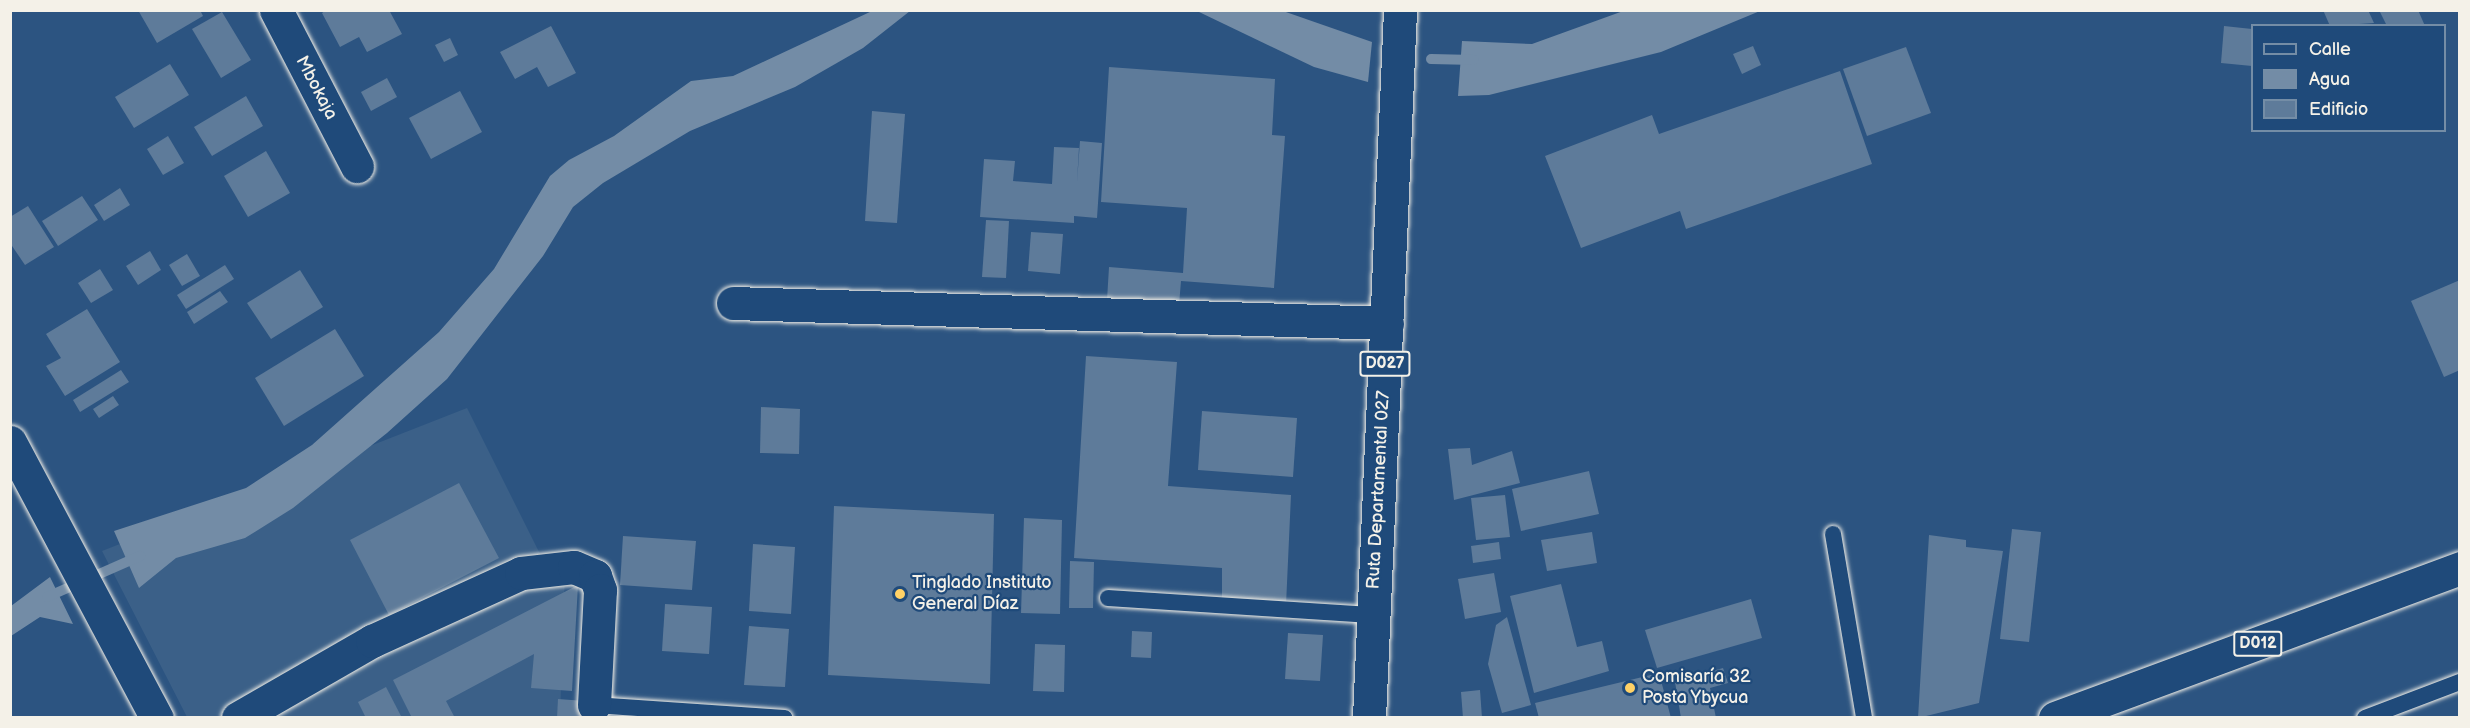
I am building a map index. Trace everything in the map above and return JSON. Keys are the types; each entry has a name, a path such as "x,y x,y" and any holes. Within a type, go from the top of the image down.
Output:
{"street":[{"name":"Mbokaja","path":"276,10 357,166"},
{"name":"Ruta Departamental 027","path":"1370,717 1400,10"},
{"path":"733,303 1387,323"},
{"path":"10,442 65,553 157,717"},
{"path":"238,717 372,641 521,573 574,567 595,576 600,590 593,711"},
{"name":"D012","path":"2055,717 2460,568"}],"lane":[{"path":"1833,534 1864,717"},
{"path":"1108,598 1374,615"},
{"path":"2365,717 2460,681"},
{"path":"593,711 786,717"}],"shaded area":[{"path":"467,408 545,564 565,574 560,717 187,717 102,551"}],"water":[{"path":"1626,10 1760,11 1661,52 1489,95 1458,96 1462,41 1532,44"},
{"path":"872,11 910,11 863,48 795,87 690,131 603,183 573,207 543,256 447,379 387,433 293,508 245,538 176,558 139,588 114,531 246,488 312,445 439,332 494,269 550,176 569,160 614,136 691,81 733,76"},
{"path":"1197,11 1283,11 1372,42 1368,82 1314,67"},
{"path":"50,577 73,624 40,617 11,636 11,606"}],"building":[{"path":"138,10 200,10 203,16 157,43"},
{"path":"326,10 389,10 402,34 367,52 359,37 340,47 322,13"},
{"path":"2323,10 2368,10 2374,23 2359,24 2329,24"},
{"path":"2379,10 2418,10 2424,24 2386,24"},
{"path":"222,12 251,60 221,78 192,29"},
{"path":"551,26 576,73 548,87 537,67 515,79 500,52"},
{"path":"2224,26 2251,29 2251,66 2221,63"},
{"path":"450,38 458,55 444,62 435,45"},
{"path":"1753,46 1761,65 1742,74 1733,54"},
{"path":"1906,47 1931,113 1867,136 1843,69"},
{"path":"170,64 189,95 134,128 115,97"},
{"path":"1109,67 1275,79 1272,135 1285,136 1274,288 1181,281 1179,305 1107,300 1109,267 1183,273 1187,208 1101,202"},
{"path":"1840,71 1872,164 1686,229 1680,211 1581,248 1545,156 1652,115 1659,134"},
{"path":"387,78 397,97 371,111 361,92"},
{"path":"460,91 482,132 431,159 409,118"},
{"path":"246,96 263,126 212,156 194,127"},
{"path":"872,111 905,114 897,223 865,221"},
{"path":"168,136 184,163 163,175 147,149"},
{"path":"1080,141 1102,143 1097,218 1074,216 1074,223 980,217 984,159 1015,161 1013,181 1052,184 1054,147 1079,148 1077,182"},
{"path":"266,151 290,193 248,217 224,176"},
{"path":"120,188 130,205 104,221 94,205"},
{"path":"82,196 98,220 58,246 42,221"},
{"path":"28,206 54,247 25,265 10,243 10,217"},
{"path":"986,220 1009,221 1006,278 982,277"},
{"path":"1031,232 1063,234 1060,274 1028,271"},
{"path":"150,251 161,270 138,285 126,266"},
{"path":"187,254 200,276 182,286 169,265"},
{"path":"225,265 234,279 186,309 177,295"},
{"path":"100,269 113,290 91,303 78,283"},
{"path":"300,270 323,307 271,339 247,303"},
{"path":"2460,280 2460,370 2444,377 2411,301"},
{"path":"220,291 228,302 194,324 187,312"},
{"path":"87,309 120,362 65,396 46,366 61,358 46,334"},
{"path":"335,329 364,376 284,426 255,378"},
{"path":"1086,356 1177,362 1168,486 1291,495 1286,605 1222,601 1222,568 1074,558"},
{"path":"121,370 129,382 80,412 73,400"},
{"path":"113,396 119,405 99,418 93,409"},
{"path":"761,407 800,409 799,454 760,453"},
{"path":"1202,411 1297,418 1293,477 1198,470"},
{"path":"1470,448 1472,465 1512,451 1520,483 1454,500 1448,449"},
{"path":"1589,471 1599,514 1521,531 1512,489"},
{"path":"459,483 499,558 389,615 350,540"},
{"path":"1505,495 1510,537 1476,540 1471,498"},
{"name":"Tinglado Instituto General Díaz","path":"834,506 994,514 990,684 828,675"},
{"path":"1024,518 1062,520 1060,614 1021,613"},
{"path":"2012,529 2041,532 2029,642 2000,639"},
{"path":"1592,532 1597,563 1547,571 1541,540"},
{"path":"1929,535 1966,540 1966,547 2003,551 1979,703 1918,718"},
{"path":"623,536 696,541 692,590 620,585"},
{"path":"1499,542 1501,559 1473,563 1471,546"},
{"path":"753,544 795,547 791,614 749,611"},
{"path":"1070,561 1094,562 1093,608 1069,608"},
{"path":"1494,573 1501,612 1465,619 1458,579"},
{"path":"1561,584 1577,647 1602,641 1609,671 1534,693 1510,596"},
{"path":"578,585 572,691 531,688 534,654 446,701 455,718 412,718 393,680"},
{"path":"1751,599 1762,638 1657,668 1645,630"},
{"path":"665,604 712,607 709,654 662,651"},
{"path":"1507,617 1531,705 1502,713 1488,664 1496,625"},
{"path":"749,626 789,629 785,687 744,685"},
{"path":"1132,631 1152,632 1151,658 1131,657"},
{"path":"1288,633 1323,635 1320,681 1285,679"},
{"path":"1035,644 1065,645 1064,692 1033,691"},
{"path":"1723,668 1728,683 1710,688 1716,718 1681,718 1675,682"},
{"name":"Comisaría 32 Posta Ybycua","path":"1659,673 1671,718 1539,718 1535,703"},
{"path":"386,687 402,718 366,718 358,702"},
{"path":"1480,690 1482,718 1463,718 1461,692"},
{"path":"558,699 585,701 584,718 557,718"}],"waterway":[{"path":"1431,59 1474,60"},
{"path":"47,597 140,556"}],"place":[{"name":"Tinglado Instituto General Díaz","path":"900,594"},
{"name":"Comisaría 32 Posta Ybycua","path":"1630,688"}]}
